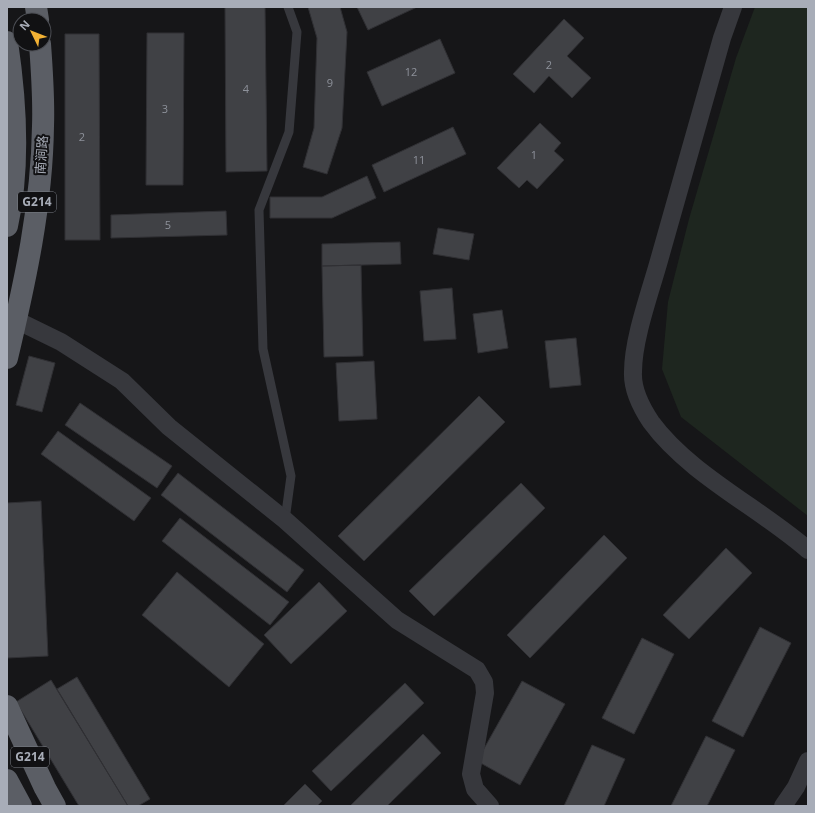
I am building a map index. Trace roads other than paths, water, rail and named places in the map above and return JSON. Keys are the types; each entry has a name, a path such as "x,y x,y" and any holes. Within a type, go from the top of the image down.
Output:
{"highway":[{"name":"南涧路","path":"7,42 15,126 12,190 7,226"},
{"name":"南涧路","path":"7,358 11,318 36,212 41,168 43,89 41,52"},
{"name":"G214","path":"7,706 44,788 55,806"},
{"name":"G214","path":"7,780 21,806"}],"street":[{"path":"733,7 722,38 648,300 635,351 633,382 640,404 661,434 713,479 808,550"},
{"path":"11,318 61,342 122,381 169,427 285,520 397,620 477,670 481,676 484,693 471,764 471,774 475,789 490,806"},
{"path":"783,806 796,787 808,761"}],"lane":[{"path":"285,520 292,476 263,350 259,210 289,132 297,32 288,7"}]}
